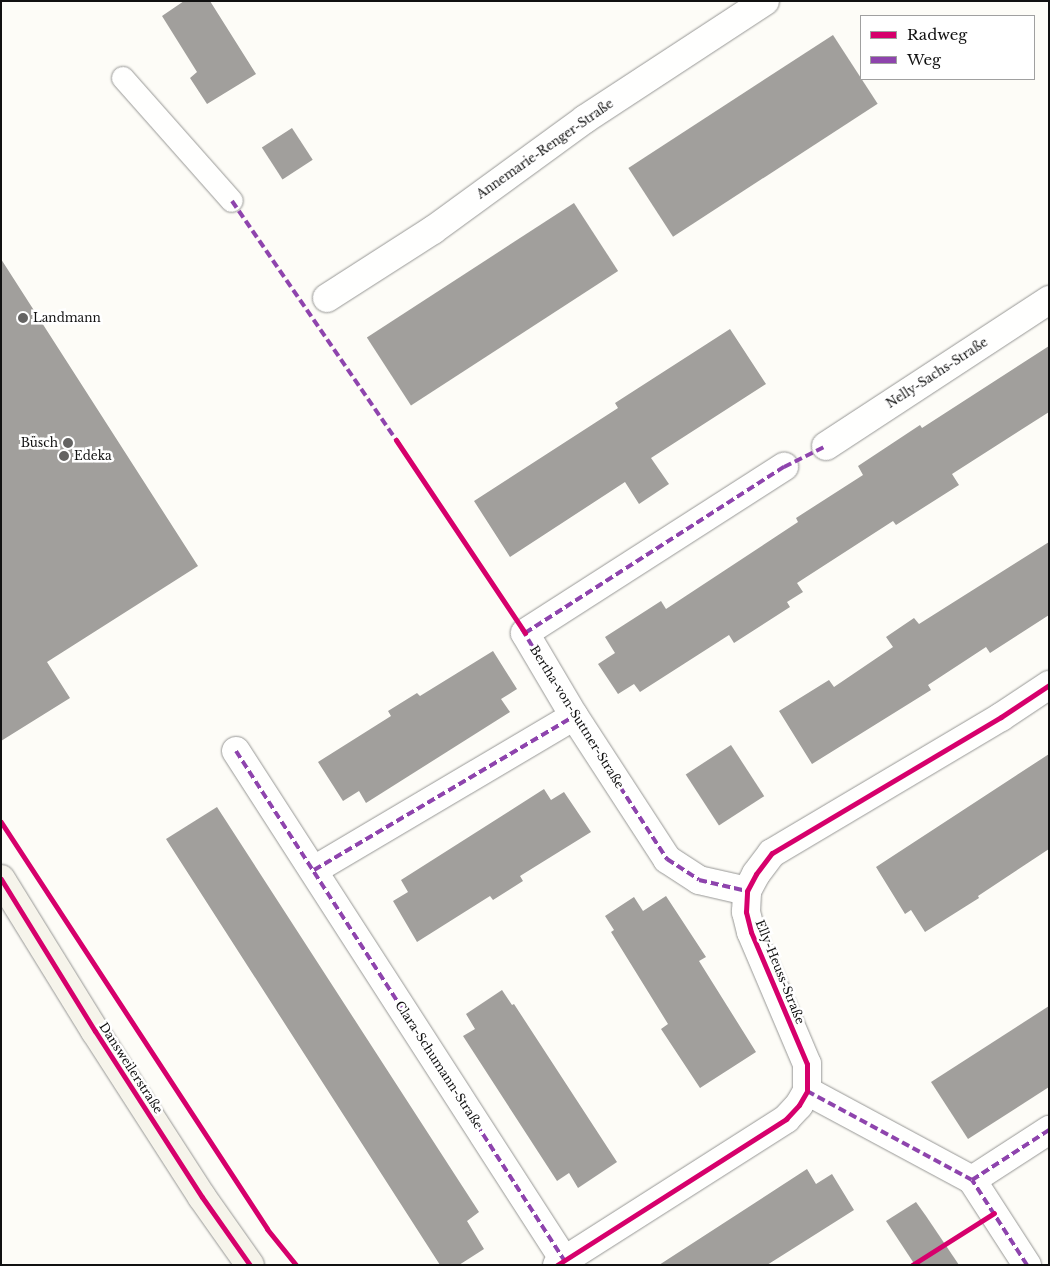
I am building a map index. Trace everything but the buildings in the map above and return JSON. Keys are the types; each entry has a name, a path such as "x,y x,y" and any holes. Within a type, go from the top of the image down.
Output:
{"main road":[{"name":"Dansweilerstraße","path":"1,879 95,1031 202,1197 250,1265"}],"street":[{"name":"Annemarie-Renger-Straße","path":"326,298 433,230 586,118 765,1"},
{"name":"Nelly-Sachs-Straße","path":"826,446 1049,300"},
{"name":"Bertha-von-Suttner-Straße","path":"748,891 698,880 667,859 574,716 525,633 784,468"},
{"name":"Elly-Heuss-Straße","path":"808,1091 808,1064 751,932 746,912 748,891 756,874 772,854 992,722 1049,685"},
{"path":"314,870 574,716"},
{"name":"Clara-Schumann-Straße","path":"236,751 314,870 561,1262"},
{"path":"561,1262 786,1119 799,1105 808,1091 972,1180 1027,1265"},
{"path":"972,1180 1049,1130"}],"lane":[{"path":"123,78 232,201"}],"marked path":[{"path":"232,201 399,444"},
{"path":"525,633 784,467 826,446"},
{"path":"522,629 574,716 667,859 699,880 747,891"},
{"path":"314,870 574,716"},
{"path":"236,751 564,1260"},
{"path":"807,1091 972,1180"},
{"path":"1027,1265 972,1180 1049,1130"}],"cycle path":[{"path":"396,440 525,633"},
{"path":"557,1265 786,1119 799,1105 807,1091 807,1064 751,932 746,912 747,891 756,874 772,853 1001,717 1049,685"},
{"path":"1,822 267,1229 296,1265"},
{"path":"1,879 95,1031 202,1197 250,1265"},
{"path":"912,1265 994,1213"}],"place":[{"name":"Landmann","path":"23,318"},
{"name":"Büsch","path":"68,443"},
{"name":"Edeka","path":"64,456"}]}
